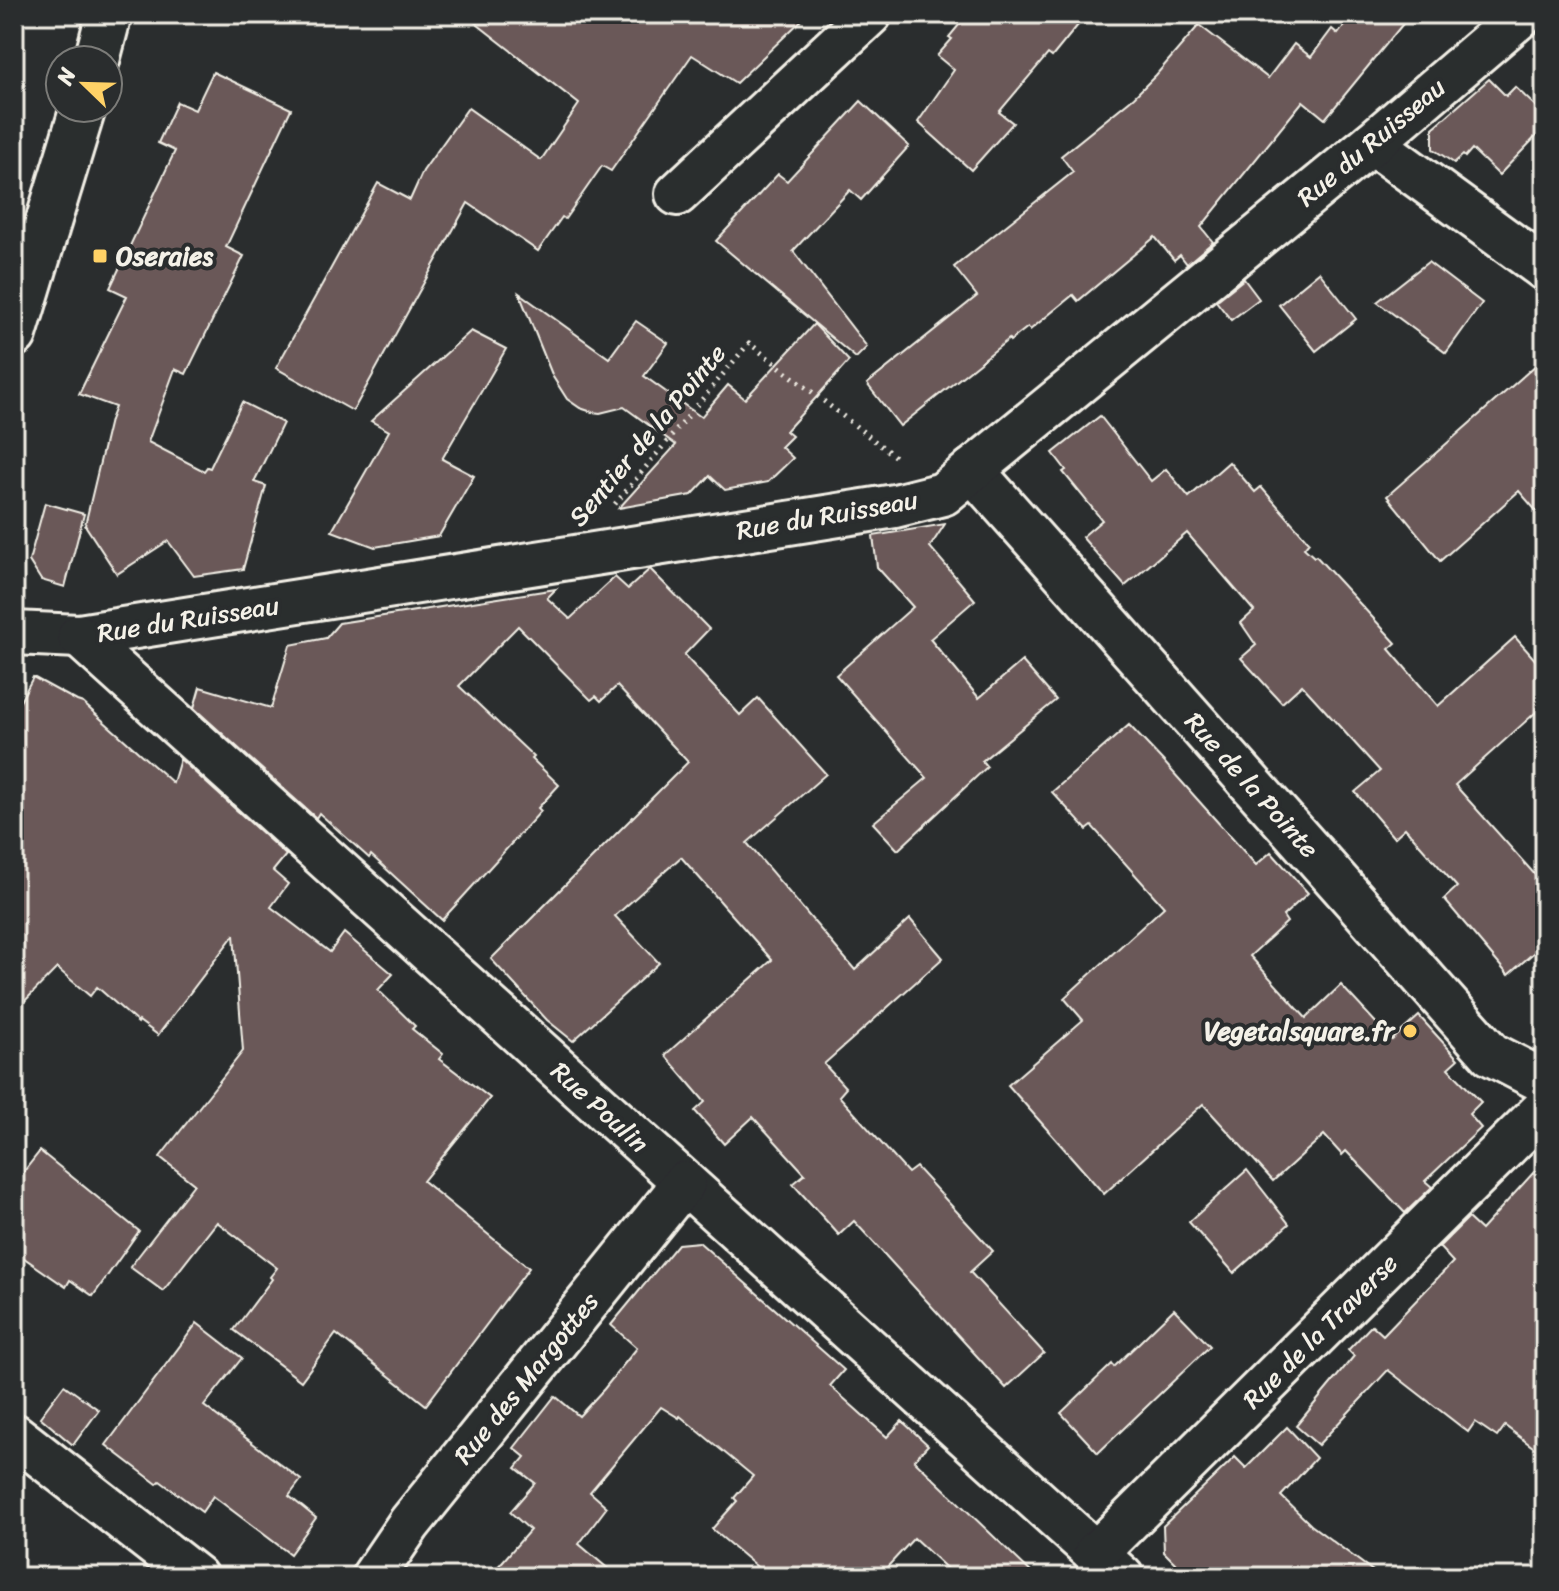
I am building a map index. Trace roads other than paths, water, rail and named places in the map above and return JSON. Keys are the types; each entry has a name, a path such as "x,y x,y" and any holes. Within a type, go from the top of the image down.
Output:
{"main road":[{"path":"101,44 109,14"},
{"path":"14,334 78,124"}],"street":[{"path":"677,194 870,14"},
{"name":"Rue du Ruisseau","path":"14,633 79,636 895,506 957,482 1372,143 1523,14"},
{"path":"1372,143 1545,269"},
{"name":"Rue de la Pointe","path":"957,482 1491,1054 1545,1082"},
{"name":"Rue Poulin","path":"79,636 1108,1566"},
{"name":"Rue de la Traverse","path":"1108,1566 1545,1108"},
{"name":"Rue des Margottes","path":"373,1577 409,1524 684,1183"},
{"path":"14,1435 196,1577"}],"place":[{"name":"Oseraies","path":"100,256"},
{"name":"Vegetalsquare.fr","path":"1410,1031"}]}
